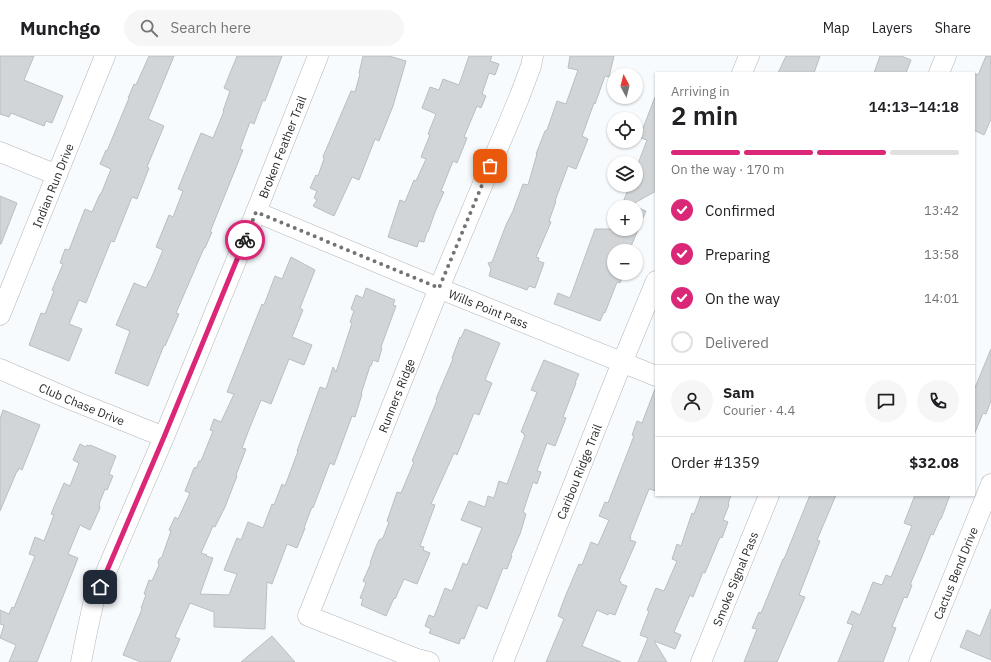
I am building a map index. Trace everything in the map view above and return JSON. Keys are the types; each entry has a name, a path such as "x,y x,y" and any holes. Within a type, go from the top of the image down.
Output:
{"street":[{"name":"Indian Run Drive","path":"0,315 105,56"},
{"name":"Broken Feather Trail","path":"81,662 94,600 164,437 318,56"},
{"name":"Runners Ridge","path":"429,662 308,616 439,288 519,98 531,66 533,56"},
{"path":"742,72 749,56"},
{"path":"939,72 946,56"},
{"path":"0,152 57,175"},
{"name":"Wills Point Pass","path":"256,212 655,376"},
{"name":"Caribou Ridge Trail","path":"503,662 622,362 655,283"},
{"name":"Club Chase Drive","path":"0,369 164,437"},
{"name":"Cactus Bend Drive","path":"922,661 991,484"},
{"name":"Smoke Signal Pass","path":"702,662 769,496"}],"building":[{"path":"0,56 34,56 24,80 63,96 52,123 46,121 44,126 11,113 9,117 0,114"},
{"path":"149,56 174,56 148,119 164,126 147,167 149,168 137,199 132,197 114,242 111,241 86,303 79,300 69,324 82,329 69,361 29,345 41,313 45,314 54,291 52,290 63,264 60,263 65,249 69,250 85,209 92,212 101,194 111,169 100,164 106,150 107,151 134,84 136,85"},
{"path":"237,56 282,56 265,101 263,100 254,124 250,122 240,149 243,150 210,232 212,232 176,313 179,314 165,346 164,345 148,386 115,373 130,331 116,325 134,283 146,288 150,281 163,250 156,247 169,215 173,217 183,191 178,189 201,133 213,138 224,111 230,91 224,88"},
{"path":"363,56 389,56 406,61 393,106 379,141 375,139 359,180 352,177 334,216 313,206 317,200 314,198 317,191 310,188 316,175 318,176 324,159 323,156 351,91 355,92"},
{"path":"469,56 492,56 490,61 499,64 495,75 489,73 482,94 486,96 481,108 477,106 464,137 467,138 457,163 453,161 441,191 444,192 424,242 419,241 417,247 388,237 400,200 405,202 414,180 416,181 426,159 421,157 430,135 428,134 436,114 422,108 430,87 439,90 443,79 459,85"},
{"path":"570,56 614,56 611,68 607,68 607,76 605,76 582,136 588,139 576,169 568,166 555,201 549,221 551,222 536,257 539,258 538,261 544,263 535,288 529,286 527,290 489,276 491,269 488,263 492,262 523,184 528,185 536,154 545,131 547,130 557,101 566,104 578,70 568,68"},
{"path":"786,56 820,56 814,72 778,72"},
{"path":"880,56 901,56 911,60 906,72 874,72"},
{"path":"986,56 991,56 991,119 984,135 975,130 975,74 978,75"},
{"path":"655,97 655,192 640,200 624,200 627,192 643,192 643,156 641,156 647,140 643,139 643,128"},
{"path":"0,196 17,203 1,244 0,244"},
{"path":"643,210 646,211 643,218"},
{"path":"595,229 607,229 607,236 635,236 632,244 607,244 607,280 621,280 620,283 617,282 605,313 604,312 600,321 554,304 558,293 570,298"},
{"path":"291,257 315,270 300,308 303,310 292,337 312,345 304,365 289,359 271,404 261,400 242,448 246,449 225,507 215,527 213,526 201,553 213,558 200,594 229,595 237,574 224,570 237,538 241,540 248,522 263,528 272,504 274,505 282,484 285,486 320,387 326,389 333,367 336,372 352,323 350,322 354,311 351,309 356,295 363,298 366,288 395,300 393,305 396,306 381,347 378,362 373,360 370,366 355,417 352,416 334,465 330,463 297,548 287,544 272,584 267,582 265,629 214,627 214,612 190,603 175,637 180,639 170,662 141,662 123,655 142,609 141,608 146,595 144,594 149,580 152,581 159,565 159,559 162,557 171,531 169,530 175,517 178,519 190,493 185,491 194,468 197,467 199,461 201,461 213,431 210,430 214,419 221,422 234,394 227,392 262,304 264,305 275,276 282,279"},
{"path":"465,329 500,343 485,380 492,383 479,415 474,413 457,455 454,453 431,504 435,505 420,546 424,547 423,550 430,553 417,584 404,579 386,616 361,605 363,599 360,598 366,583 363,581 379,540 383,538 397,492 401,493 414,462 412,461 453,359 452,358 460,337 461,338"},
{"path":"991,349 991,401 986,414 983,413 975,433 975,388"},
{"path":"544,360 579,374 563,417 566,418 555,446 547,443 537,471 541,472 537,484 533,482 523,512 526,514 507,569 503,568 487,609 478,605 464,639 461,638 459,644 429,633 431,629 425,626 429,615 434,617 445,588 452,591 463,563 467,565 482,528 461,520 469,501 485,507 488,496 494,498 499,481 507,484 525,435 521,432 537,392 531,390"},
{"path":"655,389 655,491 649,489 630,537 630,540 636,542 619,581 621,584 627,586 615,615 609,613 608,615 597,610 582,646 621,662 546,662 564,619 558,616 565,597 579,564 582,565 591,542 598,545 609,520 599,516 605,502 608,503 634,436 632,435 637,421 642,423"},
{"path":"3,410 40,425 22,470 19,468 17,471 0,511 0,419"},
{"path":"80,444 86,447 87,445 90,445 116,456 109,474 113,476 107,490 105,489 99,504 100,508 90,530 80,525 68,554 78,558 37,662 9,662 16,645 0,638 4,625 0,624 0,610 9,614 12,607 14,608 35,556 29,554 35,537 44,541 54,515 51,514 64,483 70,486 79,463 73,460"},
{"path":"701,496 731,496 723,520 728,522 722,538 720,537 693,597 690,595 674,632 681,635 675,649 654,641 667,662 638,662 648,638 640,635 649,611 647,610 656,588 664,591 677,561 672,559 677,544 681,546 692,513 694,514"},
{"path":"810,496 836,496 817,540 820,541 799,595 805,597 777,662 744,662 757,629 752,628 759,612 761,613"},
{"path":"915,496 950,496 941,519 933,535 931,534 910,585 912,585 907,598 904,597 892,627 896,628 883,662 838,662 853,625 847,623 852,611 860,615 873,582 882,585 886,575 891,577 912,526 904,523"},
{"path":"991,609 991,660 960,647 967,630 980,636"},
{"path":"272,636 295,662 241,662"}],"way so far":[{"path":"245,240 256,212 439,288 490,166"}],"route":[{"path":"100,587 164,437 245,240"}]}
